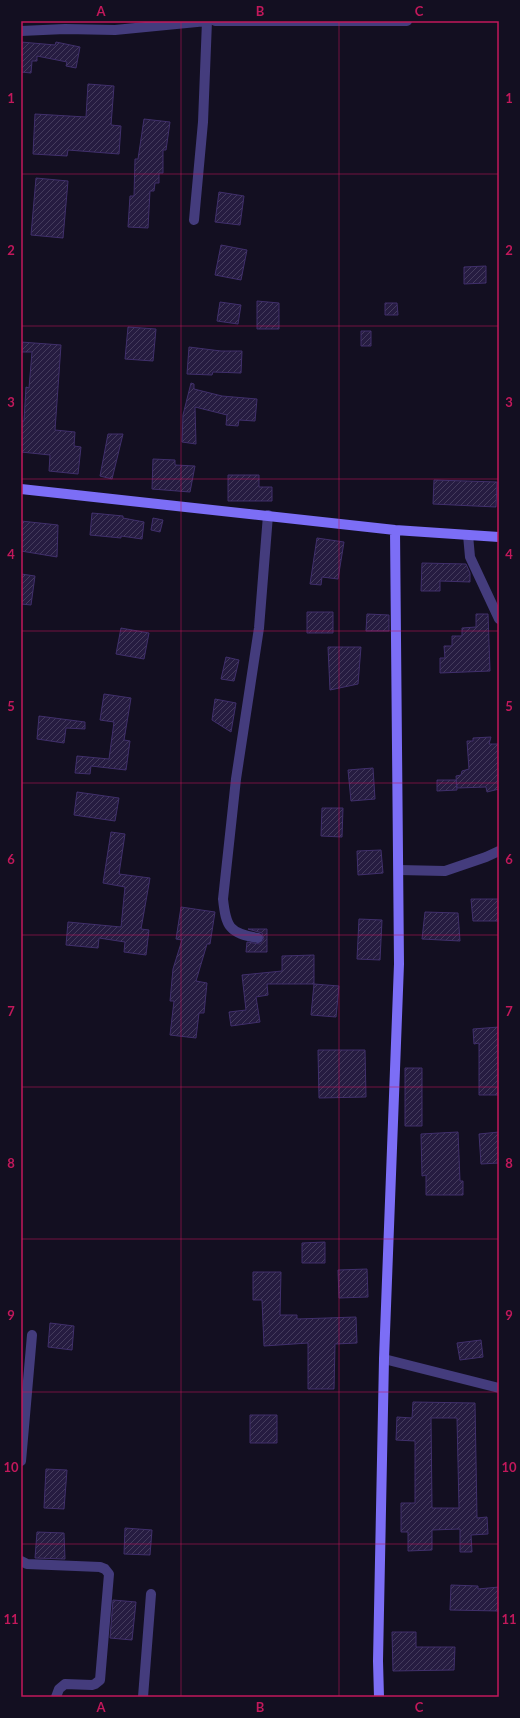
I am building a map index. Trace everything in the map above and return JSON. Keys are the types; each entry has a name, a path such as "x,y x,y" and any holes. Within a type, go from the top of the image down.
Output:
{"street":[{"path":"21,31 65,29 115,30 207,21 202,122 194,220"},
{"path":"214,21 407,21"},
{"path":"21,489 395,530 499,537"},
{"path":"258,938 245,936 231,928 225,919 223,899 236,779 259,628 268,515"},
{"path":"379,1697 378,1661 384,1359 399,964 395,530"},
{"path":"468,536 470,557 499,619"},
{"path":"398,870 444,871 486,858 499,851"},
{"path":"21,1461 32,1335"},
{"path":"384,1359 499,1388"},
{"path":"21,1561 28,1564 100,1567 106,1569 109,1574 100,1680 92,1685 65,1684 59,1689 56,1697"},
{"path":"143,1697 151,1594"}],"building":[{"path":"21,42 55,45 56,42 80,47 76,68 66,66 67,62 37,56 37,61 32,61 31,73 21,72"},
{"path":"88,84 114,86 111,125 121,126 119,154 68,150 67,156 33,154 35,114 86,117"},
{"path":"144,119 170,122 166,150 163,150 163,173 159,173 159,183 155,183 154,191 150,191 148,228 128,227 130,196 134,196 135,159 138,159"},
{"path":"36,178 68,181 63,238 31,235"},
{"path":"219,192 244,196 240,225 215,222"},
{"path":"221,245 247,250 241,280 215,275"},
{"path":"486,266 486,283 464,284 464,267"},
{"path":"257,301 279,303 279,329 257,329"},
{"path":"220,302 241,305 238,324 217,321"},
{"path":"385,303 397,303 398,315 385,315"},
{"path":"128,327 156,329 153,361 125,359"},
{"path":"361,331 371,331 371,346 361,346"},
{"path":"21,342 61,345 55,430 75,432 74,446 81,447 78,474 49,471 50,455 21,452 21,421 24,421 26,387 29,388 32,352 21,352"},
{"path":"189,347 221,351 242,351 241,373 213,372 212,375 187,374"},
{"path":"191,383 194,384 194,389 222,396 257,399 255,421 239,420 238,426 226,425 227,415 195,407 196,444 182,442 183,415"},
{"path":"108,434 123,434 112,479 100,476"},
{"path":"153,459 175,460 175,465 195,466 190,492 152,489"},
{"path":"228,475 259,475 259,487 272,487 272,501 228,501"},
{"path":"434,480 497,482 496,507 433,504"},
{"path":"92,513 123,516 123,518 144,522 142,539 121,536 121,538 90,535"},
{"path":"153,518 163,520 160,532 151,530"},
{"path":"21,521 58,525 57,557 21,551"},
{"path":"317,538 344,542 338,579 322,577 321,585 310,584"},
{"path":"422,563 466,564 470,573 470,582 440,581 440,591 421,591"},
{"path":"21,574 35,576 31,605 21,604"},
{"path":"307,612 333,612 333,633 307,633"},
{"path":"367,614 389,615 389,631 366,631"},
{"path":"476,614 488,614 490,671 440,673 440,658 445,658 444,646 452,646 452,636 462,636 462,628 476,627"},
{"path":"121,628 149,633 144,659 116,654"},
{"path":"328,647 361,647 358,684 330,690"},
{"path":"226,657 239,660 234,681 221,679"},
{"path":"104,694 131,698 124,740 130,741 126,770 91,766 90,774 75,773 77,756 109,759 114,722 100,720"},
{"path":"215,699 236,703 231,732 212,720"},
{"path":"39,716 85,722 85,729 66,728 64,743 37,739"},
{"path":"491,737 489,744 499,744 499,789 487,792 486,787 457,788 456,776 461,775 462,771 469,769 467,741 473,741 473,738"},
{"path":"373,768 375,799 351,801 348,770"},
{"path":"437,780 456,780 457,790 437,791"},
{"path":"77,792 119,798 115,821 74,815"},
{"path":"322,808 343,808 342,837 321,836"},
{"path":"111,832 125,834 119,874 150,878 141,929 149,930 146,955 124,952 125,942 99,938 98,948 66,945 68,922 121,927 125,887 103,883"},
{"path":"381,850 383,873 358,875 357,851"},
{"path":"471,899 499,899 499,921 473,921"},
{"path":"181,907 215,912 210,944 207,944 196,981 207,983 204,1013 199,1013 196,1038 170,1035 174,1001 170,1001 173,969 182,940 176,939"},
{"path":"425,912 458,913 460,941 422,939"},
{"path":"359,919 382,920 380,960 357,959"},
{"path":"248,929 267,929 267,952 246,952 247,942 260,944 264,939 262,933"},
{"path":"314,955 314,984 267,984 268,995 256,997 260,1022 231,1026 229,1012 246,1010 242,975 282,971 282,956"},
{"path":"314,984 339,986 336,1017 311,1015"},
{"path":"499,1027 499,1095 479,1095 479,1043 474,1044 473,1029"},
{"path":"318,1050 365,1050 366,1097 319,1098"},
{"path":"405,1068 422,1068 422,1126 405,1126"},
{"path":"458,1132 460,1181 463,1181 463,1195 426,1195 426,1175 422,1176 421,1134"},
{"path":"499,1132 499,1163 481,1164 479,1134"},
{"path":"325,1242 325,1263 302,1263 302,1243"},
{"path":"367,1269 368,1297 339,1298 338,1270"},
{"path":"253,1272 281,1272 280,1315 297,1315 297,1319 356,1317 357,1343 335,1344 334,1389 308,1389 308,1343 264,1346 262,1300 253,1300"},
{"path":"50,1323 74,1326 72,1350 48,1347"},
{"path":"481,1340 483,1357 460,1360 457,1343"},
{"path":"413,1402 475,1403 477,1518 487,1517 488,1534 471,1535 472,1552 460,1552 460,1529 432,1530 432,1550 408,1551 408,1532 401,1532 401,1503 415,1503 415,1441 396,1440 397,1417 412,1418","holes":["431,1418 457,1418 459,1508 432,1508"]},
{"path":"250,1415 277,1415 277,1443 250,1443"},
{"path":"46,1469 67,1470 64,1509 44,1508"},
{"path":"125,1528 152,1530 150,1555 124,1554"},
{"path":"37,1532 64,1533 65,1559 35,1558"},
{"path":"451,1585 478,1586 478,1589 499,1587 499,1611 450,1610"},
{"path":"113,1600 136,1602 132,1640 110,1638"},
{"path":"392,1632 416,1632 416,1647 455,1647 454,1670 393,1671"}]}
